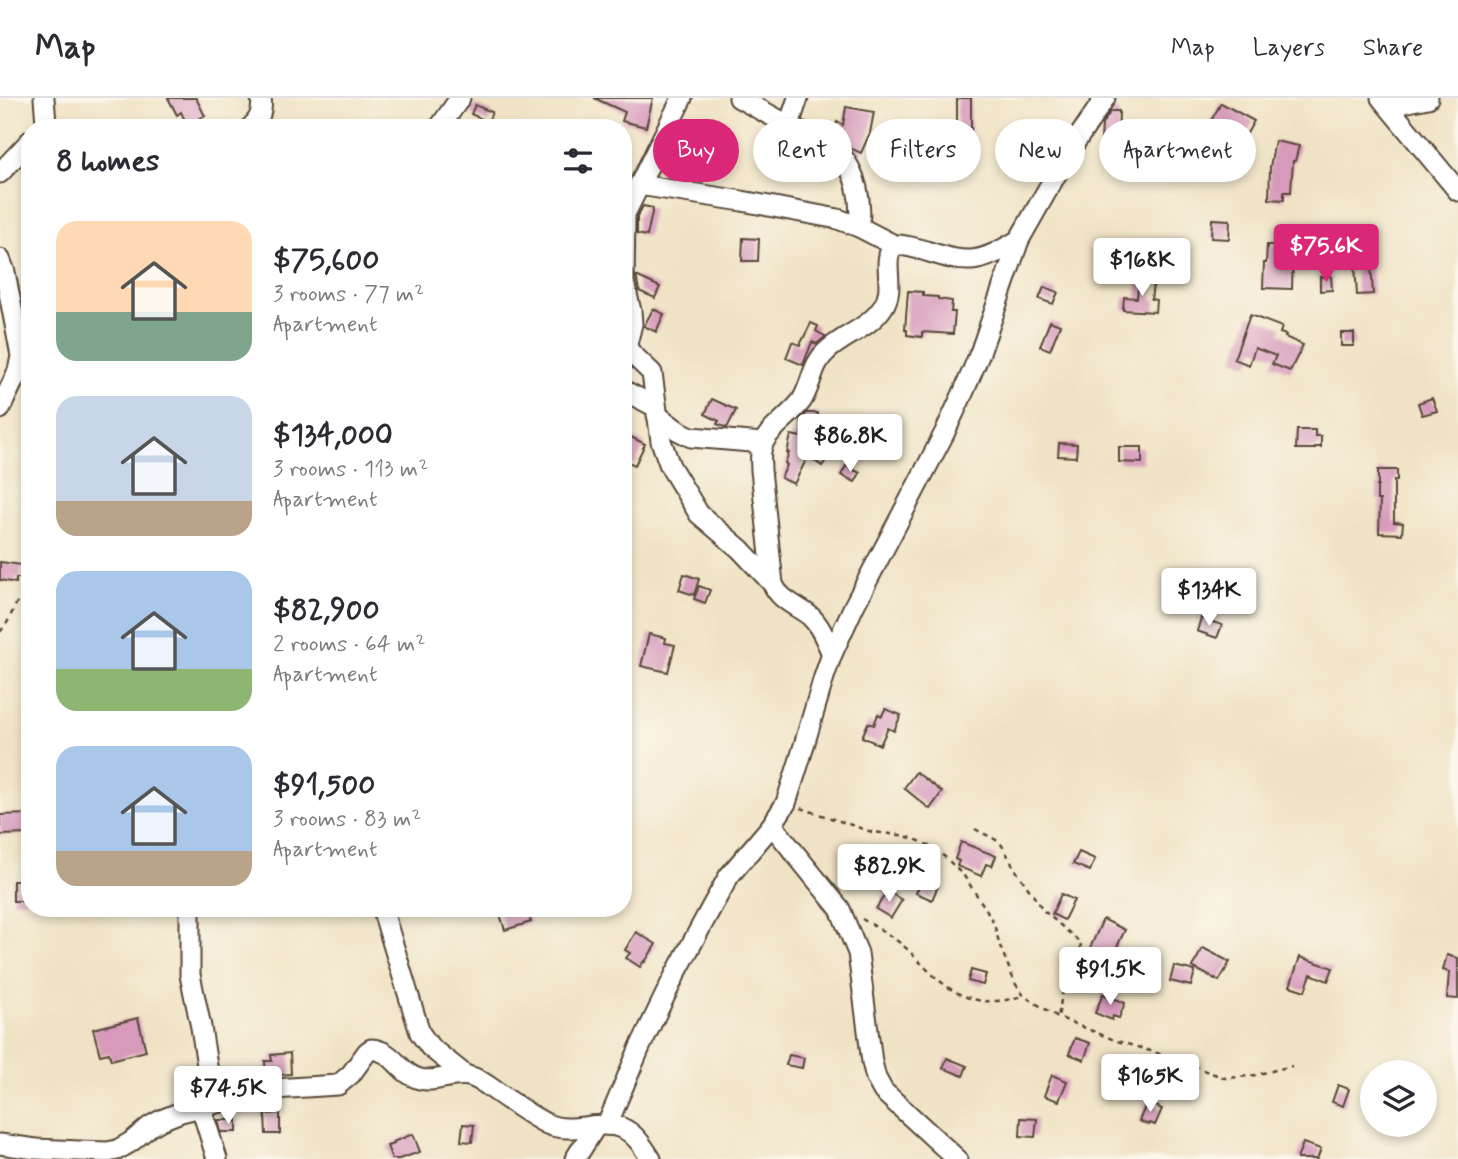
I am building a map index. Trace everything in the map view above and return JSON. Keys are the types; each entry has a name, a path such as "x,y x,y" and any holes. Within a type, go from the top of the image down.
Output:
{"street":[{"path":"44,98 46,119"},
{"path":"259,119 261,98"},
{"path":"445,119 460,98"},
{"path":"632,200 681,98"},
{"path":"739,98 778,119"},
{"path":"791,119 798,98"},
{"path":"575,1159 601,1125 676,973 729,876 772,825 786,803 832,654 964,391 985,340 1019,240 1070,150 1105,98"},
{"path":"1385,102 1428,98"},
{"path":"1385,102 1458,191"},
{"path":"0,173 21,151"},
{"path":"852,175 856,183 859,227"},
{"path":"639,186 707,195 838,219 894,245 908,246 955,260 971,261 990,256 1019,240"},
{"path":"773,584 761,470 763,443 801,401 818,359 839,341 868,324 885,305 890,285 888,257 894,245"},
{"path":"0,259 5,272 8,333 21,350"},
{"path":"632,354 652,373 661,441 670,466 694,507 740,549 773,584 779,595 810,617 821,630 832,654"},
{"path":"0,408 21,366"},
{"path":"632,396 657,411 677,430 691,437 763,443"},
{"path":"772,825 840,909 858,953 872,1062 883,1091 957,1159"},
{"path":"190,917 190,975 201,1027 207,1106 217,1159"},
{"path":"385,917 420,1033 430,1047 465,1075 478,1080 549,1125 567,1128 601,1125 622,1128 636,1138 651,1159"},
{"path":"0,1144 47,1150 117,1150 161,1120 207,1106 274,1089 338,1085 351,1074 371,1049 383,1050 400,1066 421,1079 465,1075"}],"path":[{"path":"0,632 18,600"},
{"path":"786,803 872,832 915,839 945,857 964,876 990,916 1015,983 1024,996 1058,1017 1225,1079 1292,1066"},
{"path":"975,829 1000,842 1044,911 1081,943 1079,958 1062,995 1058,1017"},
{"path":"840,909 886,932 953,992 969,999 996,1002 1024,996"}],"building":[{"path":"168,98 196,98 205,116 199,119 184,119 181,112 177,115"},
{"path":"594,98 653,98 646,127 632,124 632,119 623,119 625,112"},
{"path":"957,98 971,98 971,119 957,119"},
{"path":"1221,103 1250,119 1212,119"},
{"path":"475,105 492,112 489,119 471,114"},
{"path":"846,107 874,112 873,119 866,119 866,142 861,153 852,149 852,119 844,119"},
{"path":"1111,111 1119,111 1119,119 1105,119"},
{"path":"1275,141 1299,146 1293,161 1291,192 1284,192 1284,200 1269,199 1270,167"},
{"path":"643,206 653,208 647,236 637,234 637,217"},
{"path":"1212,219 1230,220 1229,239 1211,238"},
{"path":"743,238 759,239 758,261 742,261"},
{"path":"1267,245 1281,245 1281,249 1289,250 1289,256 1293,256 1292,289 1263,288"},
{"path":"1371,265 1373,294 1357,295 1355,266"},
{"path":"636,276 660,287 655,298 639,291"},
{"path":"1331,276 1332,290 1320,291 1320,277"},
{"path":"1139,277 1154,279 1151,299 1156,300 1155,312 1123,310 1124,297 1137,298"},
{"path":"1044,287 1058,292 1053,304 1039,299"},
{"path":"908,291 923,292 923,296 952,301 951,312 955,312 953,334 922,332 922,337 907,335 905,330"},
{"path":"653,309 664,314 656,332 644,326"},
{"path":"1250,315 1282,327 1280,333 1303,345 1290,371 1272,364 1276,356 1255,348 1249,365 1234,359"},
{"path":"1050,321 1060,325 1050,350 1040,346"},
{"path":"811,323 818,326 816,331 825,337 817,344 812,342 803,365 786,358 792,342 800,345"},
{"path":"1341,333 1354,333 1354,346 1341,346"},
{"path":"1432,398 1437,411 1422,415 1418,403"},
{"path":"712,399 736,410 727,428 705,414"},
{"path":"807,413 818,413 818,420 842,436 822,466 808,456 794,484 781,478 787,465 785,463 791,435 801,437 801,420"},
{"path":"1297,430 1315,430 1315,436 1321,436 1321,447 1296,449"},
{"path":"632,438 645,444 635,465 632,464"},
{"path":"1059,443 1077,444 1076,457 1058,456"},
{"path":"1119,447 1142,447 1142,463 1119,462"},
{"path":"846,466 860,473 855,482 841,475"},
{"path":"1378,470 1397,470 1397,481 1394,481 1394,522 1403,523 1402,534 1379,533"},
{"path":"0,562 21,565 20,578 16,578 16,583 0,580"},
{"path":"684,574 699,579 694,595 679,590"},
{"path":"699,586 710,590 705,603 694,599"},
{"path":"1182,586 1193,588 1190,606 1178,604"},
{"path":"1201,618 1222,625 1217,638 1197,631"},
{"path":"649,634 666,638 665,643 675,645 668,672 641,666"},
{"path":"885,709 901,715 894,731 888,728 880,745 862,737 868,723 874,725 878,714 882,716"},
{"path":"916,772 942,792 930,809 904,788"},
{"path":"21,814 21,834 0,835 0,815"},
{"path":"961,842 996,856 992,866 986,864 981,876 957,866 959,861 955,859"},
{"path":"1079,852 1095,859 1090,871 1073,864"},
{"path":"916,855 926,860 918,876 903,868 909,857 913,860"},
{"path":"922,879 938,886 932,900 916,893"},
{"path":"13,881 21,881 21,901 13,901"},
{"path":"887,891 902,900 891,918 876,909"},
{"path":"1061,894 1074,900 1064,920 1052,914"},
{"path":"501,917 529,917 531,922 505,930"},
{"path":"1103,919 1125,930 1112,957 1151,959 1150,975 1117,974 1117,971 1099,965 1095,978 1081,974 1085,961 1079,959 1080,955 1087,955"},
{"path":"636,932 656,944 640,967 626,958 630,953 625,950"},
{"path":"1203,948 1230,962 1219,981 1192,967"},
{"path":"1447,955 1458,958 1458,999 1447,998 1449,972 1443,970"},
{"path":"1300,957 1333,968 1328,981 1311,974 1305,991 1290,986"},
{"path":"1174,966 1195,971 1191,986 1170,981"},
{"path":"971,970 986,974 983,985 968,981"},
{"path":"1103,994 1125,1003 1119,1018 1113,1016 1112,1020 1095,1013"},
{"path":"138,1018 146,1051 111,1060 109,1053 100,1055 93,1029"},
{"path":"1075,1038 1090,1043 1084,1060 1069,1054"},
{"path":"290,1053 291,1074 266,1076 265,1061 272,1061 271,1055"},
{"path":"789,1055 804,1058 802,1068 786,1065"},
{"path":"947,1058 967,1066 963,1076 943,1068"},
{"path":"1052,1075 1067,1081 1059,1101 1044,1096"},
{"path":"1338,1085 1349,1089 1343,1106 1332,1102"},
{"path":"1147,1102 1162,1109 1155,1125 1139,1121"},
{"path":"280,1113 280,1134 266,1134 265,1114"},
{"path":"1021,1118 1037,1119 1035,1137 1020,1136"},
{"path":"218,1120 237,1120 237,1132 221,1132"},
{"path":"463,1124 474,1125 472,1142 461,1141"},
{"path":"413,1134 420,1152 392,1159 387,1146"},
{"path":"1303,1143 1321,1149 1317,1159 1297,1159"}]}
